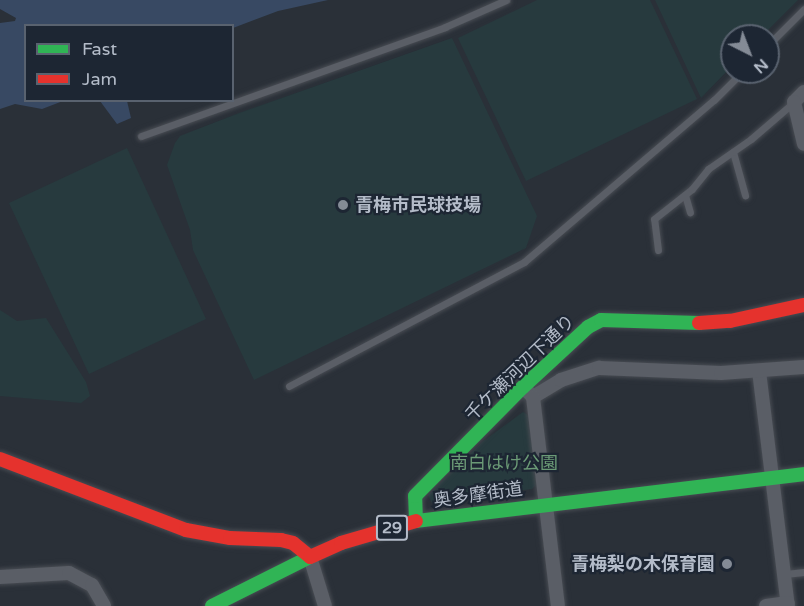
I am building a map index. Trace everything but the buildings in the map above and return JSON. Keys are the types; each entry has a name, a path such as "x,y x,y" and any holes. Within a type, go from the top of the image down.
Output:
{"main road":[{"name":"千ケ瀬河辺下通り","path":"416,521 415,496 528,392 588,327 601,320 709,322 804,306"},
{"path":"0,459 186,530 230,538 280,540 293,543 310,556"},
{"name":"奥多摩街道","path":"310,556 341,543 416,521 804,474"},
{"name":"29","path":"212,606 310,556"}],"street":[{"path":"799,97 804,144"},
{"path":"558,606 546,504 528,392 599,368 721,373 804,367"},
{"path":"759,371 788,605 766,606"},
{"path":"310,556 325,606"},
{"path":"0,577 69,573 92,585 104,606"}],"lane":[{"path":"141,136 445,27 506,0"},
{"path":"780,33 804,9"},
{"path":"289,386 524,262 730,84"},
{"path":"658,249 654,219 685,195 708,169 783,114 799,97"},
{"path":"732,152 745,195"},
{"path":"685,195 690,212"},
{"path":"785,574 804,572"}],"green space":[{"path":"537,0 650,0 697,99 526,181 458,38"},
{"path":"655,0 798,0 774,24 720,24 720,78 701,98"},
{"path":"452,38 537,216 526,248 254,380 193,250 190,230 167,165 175,143 180,136 239,113"},
{"path":"127,148 206,319 89,374 9,203"},
{"path":"0,310 17,321 46,318 86,382 90,396 81,403 0,396"},
{"name":"南白はけ公園","path":"523,412 528,415 537,484 532,489 432,503 428,495 482,442"}],"water":[{"path":"0,0 328,0 278,11 234,28 234,24 24,24 24,102 60,102 42,109 15,104 0,109 0,23 15,21 16,18 0,9"},
{"path":"101,102 127,102 131,118 117,124"}],"traffic: fast":[{"path":"416,521 415,496 523,387 588,327 601,320 699,323"},
{"path":"416,521 804,474"},
{"path":"212,606 310,557"}],"traffic: jam":[{"path":"699,323 730,321 804,305"},
{"path":"0,459 186,530 230,538 281,540 293,543 310,557 341,543 416,521"}],"place":[{"name":"青梅市民球技場","path":"343,205"},
{"name":"青梅梨の木保育園","path":"727,564"}]}
